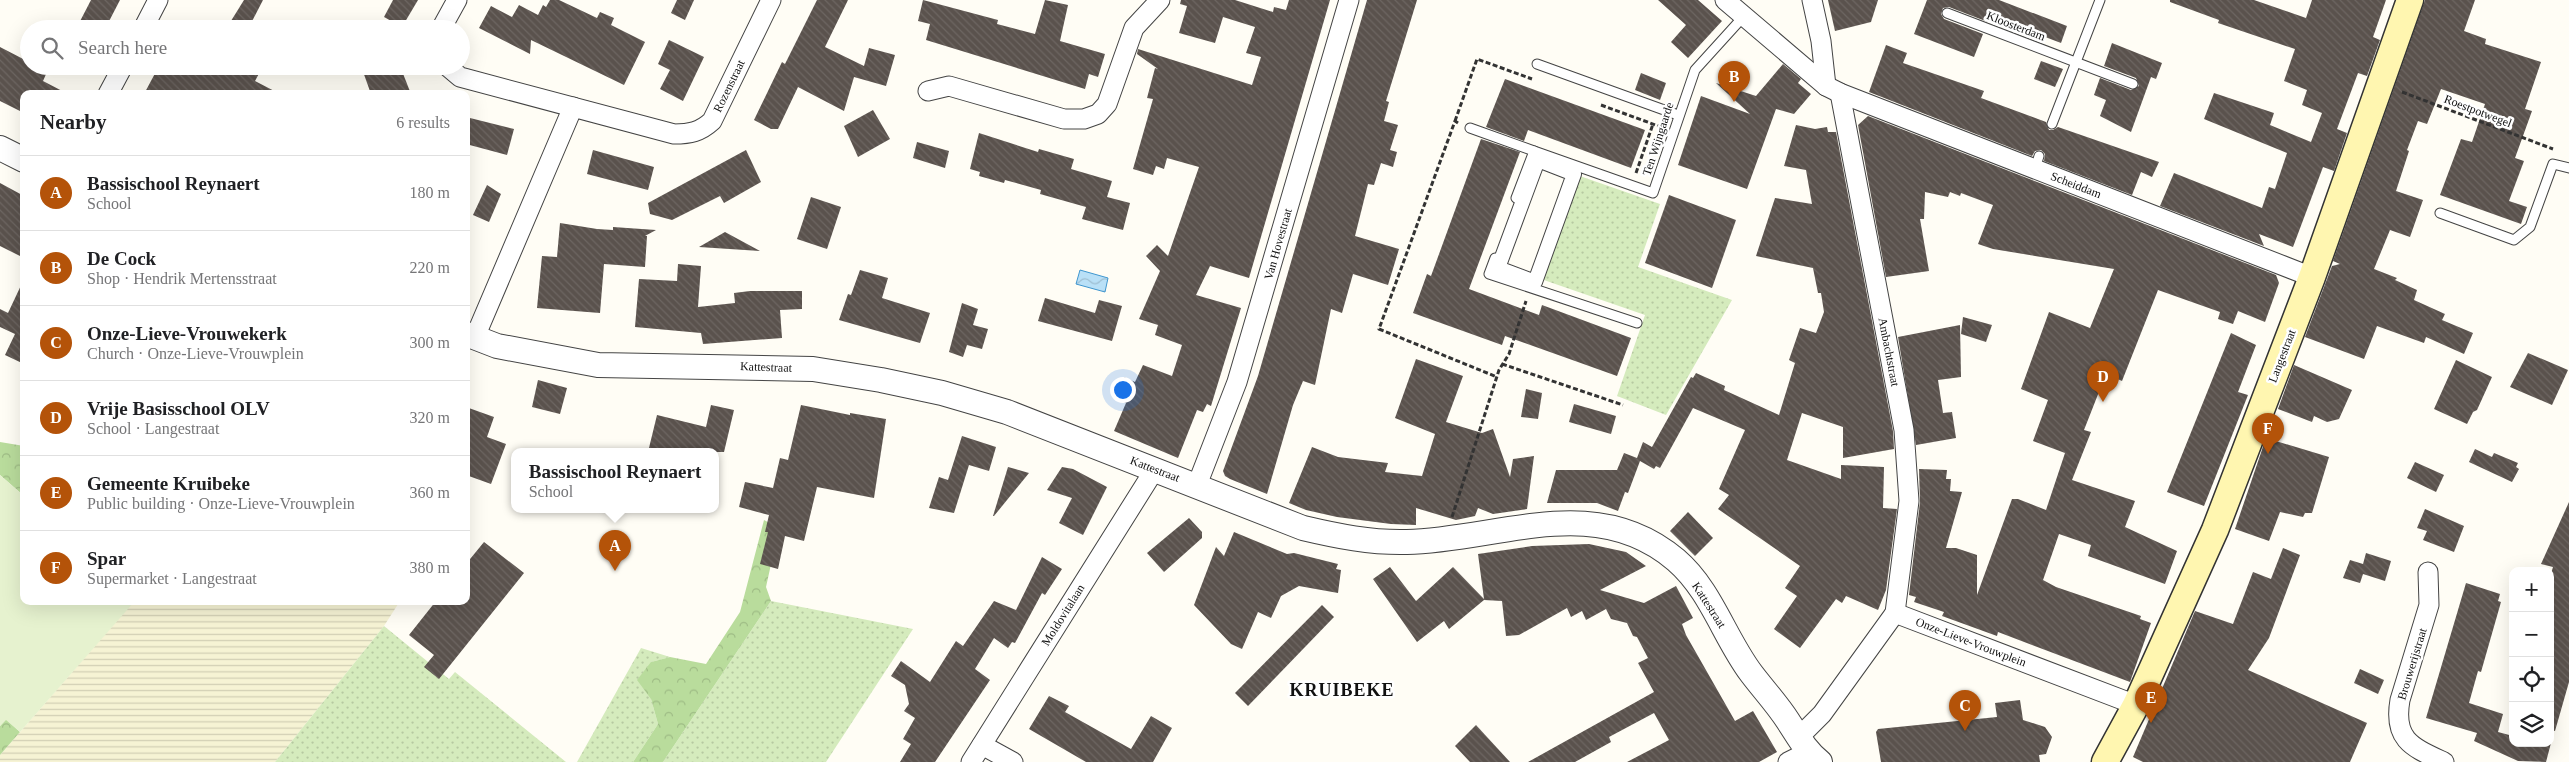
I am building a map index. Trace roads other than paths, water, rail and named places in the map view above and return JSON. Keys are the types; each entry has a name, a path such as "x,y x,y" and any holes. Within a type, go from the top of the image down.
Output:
{"main road":[{"name":"Langestraat","path":"2136,705 2215,530 2312,276 2410,0"},
{"path":"2111,760 2136,705"}],"street":[{"path":"148,20 158,0"},
{"path":"446,20 457,0"},
{"name":"Rozenstraat","path":"458,75 674,134 689,134 703,129 712,121 771,0"},
{"path":"928,91 949,86 1064,119 1084,119 1098,114 1107,104 1134,28 1160,0"},
{"name":"Van Hovestraat","path":"1197,485 1237,382 1349,0"},
{"name":"Scheiddam","path":"1725,0 1833,90 2037,162 2312,276"},
{"name":"Ambachtstraat","path":"1812,0 1833,90 1904,430 1909,501 1895,613"},
{"path":"110,90 118,75"},
{"path":"471,336 573,107"},
{"path":"0,148 20,158"},
{"path":"1536,156 1574,174 1535,282 1498,268 1536,156"},
{"name":"Kattestraat","path":"471,336 496,346 598,365 794,368 881,380 942,393 1007,412 1197,485 1302,528 1349,539 1406,542 1445,539 1565,522 1610,526 1643,538 1676,560 1702,590 1750,673 1769,695 1803,754"},
{"name":"Moldovitalaan","path":"972,762 1155,469"},
{"name":"Brouwerijstraat","path":"2428,572 2430,605 2398,716 2400,730 2407,742 2417,750 2444,762"},
{"path":"1803,754 1822,714 1895,613"},
{"name":"Onze-Lieve-Vrouwplein","path":"1895,613 2136,705"},
{"path":"982,745 1013,762"}],"lane":[{"path":"2052,124 2100,0"},
{"name":"Kloosterdam","path":"1947,13 2133,84"},
{"name":"Ten Wijngaarde","path":"1470,128 1536,156 1653,193 1694,70 1744,16"},
{"path":"1537,64 1678,115"},
{"path":"1536,156 1489,274 1637,323"},
{"path":"2440,213 2514,240 2530,227 2553,164 2569,168"}],"water":[{"path":"1080,270 1108,278 1105,292 1076,284"}],"place":[{"name":"De Cock","path":"1734,102"},
{"name":"Vrije Basisschool OLV","path":"2103,402"},
{"name":"Spar","path":"2268,454"},
{"name":"Bassischool Reynaert","path":"615,571"},
{"name":"Gemeente Kruibeke","path":"2151,723"},
{"name":"Onze-Lieve-Vrouwekerk","path":"1965,731"}],"district":[{"name":"KRUIBEKE","path":"1342,690"}]}
